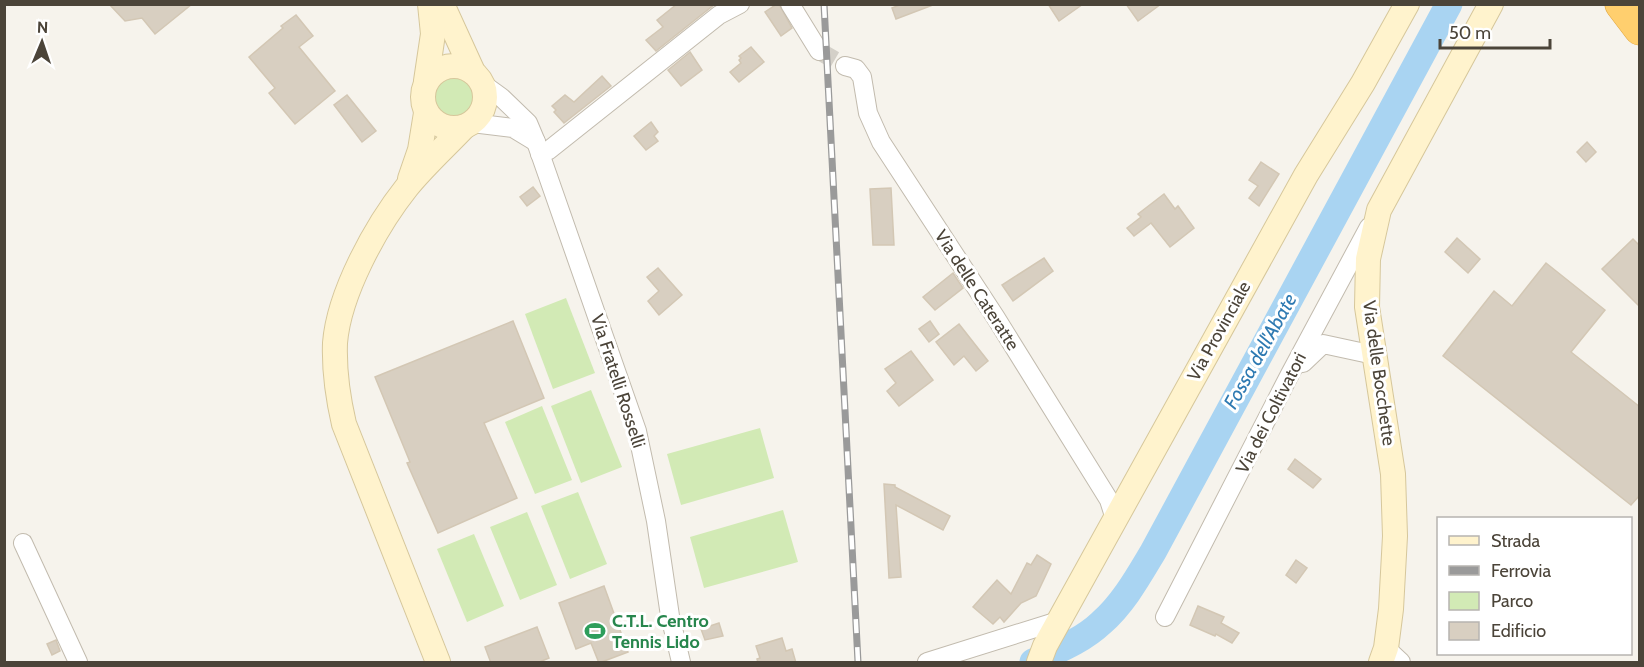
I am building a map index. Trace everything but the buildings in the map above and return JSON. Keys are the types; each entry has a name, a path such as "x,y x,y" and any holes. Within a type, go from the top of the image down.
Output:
{"highway":[{"path":"1621,4 1640,28"}],"main road":[{"path":"429,4 433,34 422,103 426,113 442,127 453,129 468,125"},
{"name":"Via Fratelli Rosselli","path":"441,4 478,78"},
{"name":"Via Provinciale","path":"1042,654 1058,621 1306,175 1364,83 1407,4"},
{"name":"Via delle Bocchette","path":"1389,658 1395,536 1393,474 1367,307 1368,260 1379,210 1491,4"},
{"path":"426,81 442,68 463,67 478,78 485,102 483,110 407,187 366,249 339,320 335,342 335,366 338,399 344,424 438,663"},
{"path":"407,187 420,150 426,113"}],"street":[{"path":"468,125 513,128 538,148 549,150 719,15 740,4"},
{"path":"790,4 819,51"},
{"name":"Via delle Cateratte","path":"845,66 856,69 862,77 868,113 881,142 996,318 1109,500 1115,519"},
{"name":"Via Fratelli Rosselli","path":"478,78 528,123 637,431 656,521 670,616 681,663"},
{"name":"Via dei Coltivatori","path":"1165,617 1290,374 1379,210"},
{"path":"1290,374 1323,344 1374,355"},
{"path":"22,543 78,663"},
{"path":"927,663 1058,621"}],"green space":[{"path":"454,78 468,83 473,97 468,111 454,116 440,111 435,97 440,83"},
{"path":"566,298 595,373 553,389 525,314"},
{"path":"591,390 622,467 581,483 551,406"},
{"path":"542,406 572,480 535,494 505,422"},
{"path":"760,428 774,478 681,505 667,454"},
{"path":"578,492 607,564 570,579 541,506"},
{"path":"783,510 798,562 704,588 690,537"},
{"path":"527,512 557,585 520,600 490,527"},
{"path":"474,534 504,606 467,622 437,549"}],"waterway":[{"name":"Fossa dell'Abate","path":"1033,662 1094,629 1109,616 1136,580 1449,4"}],"tunnel":[{"path":"819,51 845,66"}],"railway":[{"path":"824,4 858,662"}],"place":[{"name":"C.T.L. Centro Tennis Lido","path":"595,631"}]}
